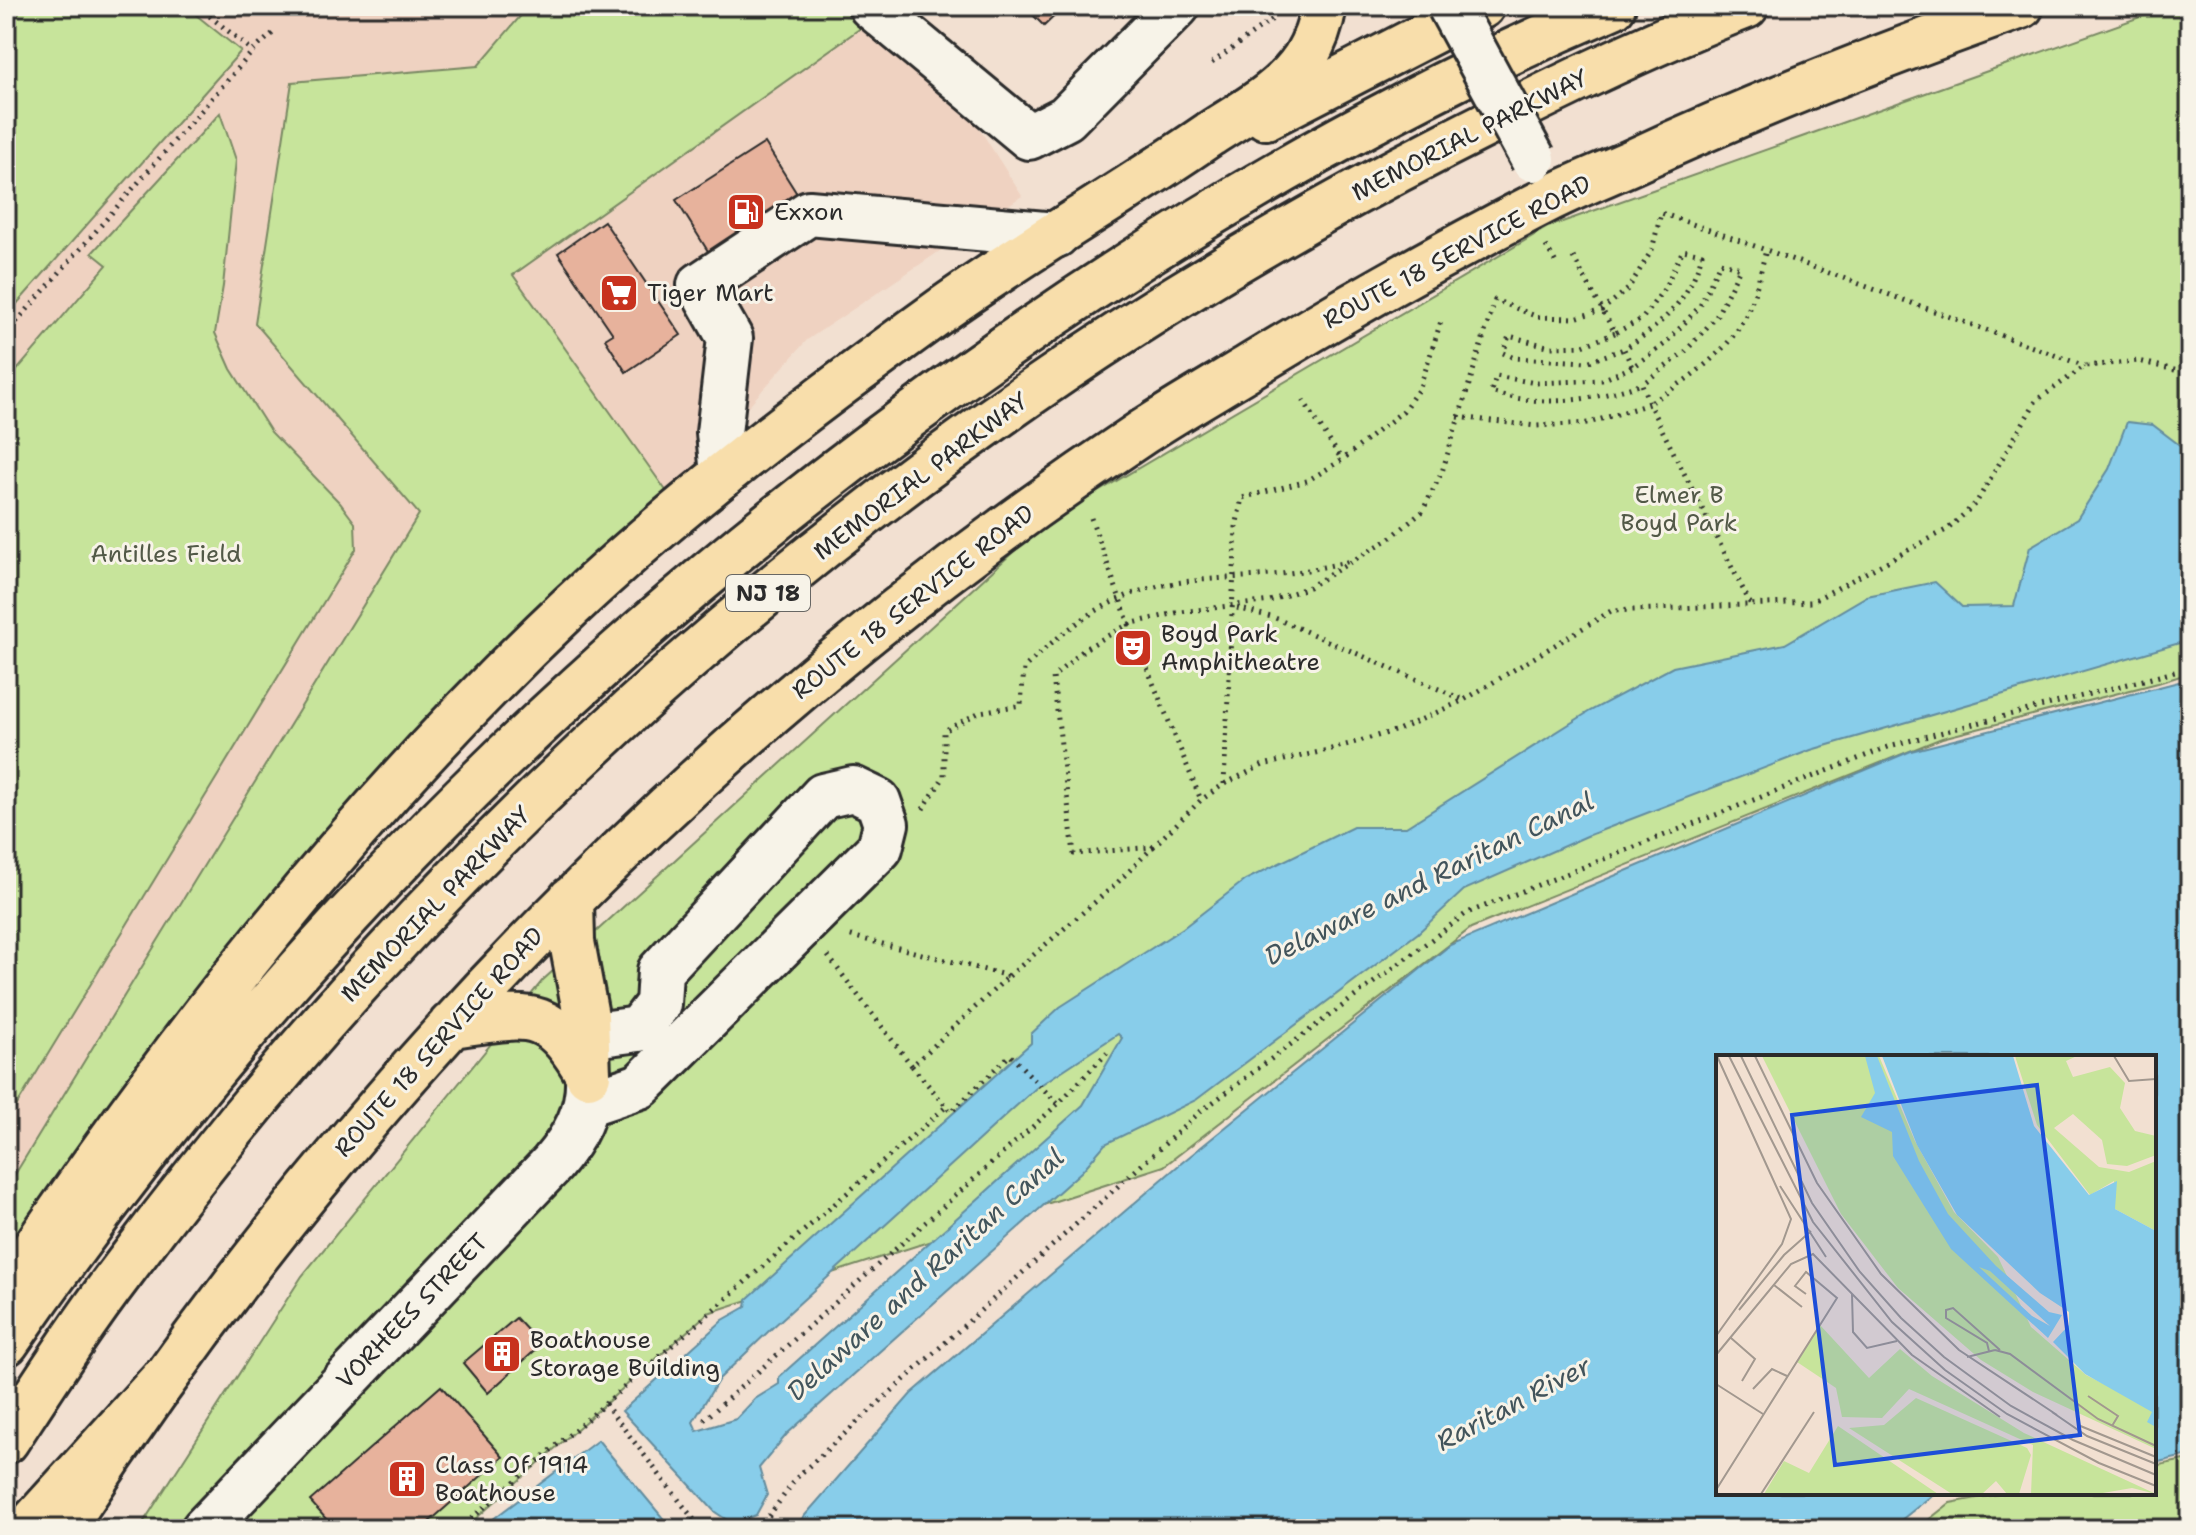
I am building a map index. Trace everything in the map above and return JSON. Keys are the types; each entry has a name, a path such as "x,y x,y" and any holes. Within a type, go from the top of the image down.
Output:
{"main road":[{"path":"6,1290 168,1062 259,944 343,843 473,702 624,558 762,442 939,312 1166,165 1281,84 1304,60 1319,27 1324,6"},
{"path":"1166,165 1482,6"},
{"name":"NJ 18","path":"6,1343 159,1137 323,943 508,751 722,560 844,463 965,374 1132,262 1245,193 1369,124 1520,47 1613,6"},
{"name":"MEMORIAL PARKWAY","path":"6,1441 121,1271 231,1132 341,1003 461,873 584,753 742,614 927,468 1107,340 1174,299 1315,215 1404,167 1563,87 1746,6"},
{"name":"ROUTE 18 SERVICE ROAD","path":"62,1529 163,1379 245,1269 336,1155 451,1025 571,899 736,743 918,594 1147,429 1450,250 1547,216 1757,106 2021,6"},
{"path":"571,899 572,942 586,1016 587,1072"},
{"path":"451,1025 519,1016 541,1020 561,1035 587,1072"},
{"path":"27,1529 163,1379"}],"street":[{"path":"894,13 967,87 1029,137 1066,118 1177,6"},
{"path":"1450,6 1533,159 1547,216"},
{"path":"723,475 718,450 730,338 700,285 809,213 1056,235"},
{"path":"853,789 878,801 886,824 880,848 640,1086 587,1072 639,1029 658,1004 660,971 823,796 853,789"},
{"path":"658,1004 693,1032"},
{"name":"VORHEES STREET","path":"204,1529 552,1164 574,1134 587,1072"}],"path":[{"path":"197,6 253,51"},
{"path":"1212,63 1274,18"},
{"path":"6,334 253,51 273,33"},
{"path":"1153,847 1074,854 1053,677 1086,648 1129,624 1180,612 1270,601 1309,587 1389,539 1422,512 1442,472 1495,300 1538,317 1575,318 1602,310 1628,289 1652,250 1661,213 2085,366 2139,361 2190,374"},
{"path":"1547,216 1558,266"},
{"path":"1683,250 1702,254 1699,268 1679,303 1655,330 1624,349 1587,362 1514,358 1503,353 1509,336 1551,347 1583,346 1615,333 1642,319 1664,289 1683,250"},
{"path":"1458,417 1536,426 1589,423 1649,404 1695,373 1737,332 1756,291 1766,250"},
{"path":"1573,257 1615,333"},
{"path":"1720,262 1740,268 1716,317 1684,353 1642,384 1603,397 1566,402 1518,400 1491,392 1496,376 1536,383 1602,380 1632,367 1665,344 1700,306 1720,262"},
{"path":"1224,784 1236,527 1242,498 1307,481 1342,460 1403,411 1420,387 1442,318"},
{"path":"1624,349 1632,367"},
{"path":"912,1066 1009,976 1116,884 1201,800 1224,784 1263,765 1398,730 1464,700 1611,611 1811,602 1948,529 1976,503 2036,401 2085,366"},
{"path":"1642,384 1649,404 1751,605"},
{"path":"1303,400 1342,460"},
{"path":"1091,517 1129,624 1201,800"},
{"path":"961,720 980,712 1021,705 1024,668 1048,645 1086,617 1120,598 1180,582 1295,573 1356,560"},
{"path":"1232,607 1275,618 1464,700"},
{"path":"759,1529 799,1475 1200,1112 1467,913 1893,745 2190,668"},
{"path":"845,935 1009,976"},
{"path":"819,944 951,1112 1010,1055 1058,1104"},
{"path":"704,1420 1058,1104 1107,1053"},
{"path":"459,1529 947,1106"},
{"path":"605,1404 695,1521 719,1529"}],"shaded area":[{"path":"6,6 849,6 960,98 1022,196 807,340 674,490 485,673 6,1302"}],"green space":[{"path":"6,6 185,6 241,51 6,316"},
{"path":"529,6 868,6 879,15 513,275 667,492 478,666 54,1191 6,1272 6,1189 419,514 255,323 292,82 478,66"},
{"name":"Elmer B Boyd Park","path":"2171,6 2190,6 2190,673 1942,738 1471,928 1164,1166 708,1313 464,1529 139,1529 302,1276 543,980 1045,523 1548,227"},
{"name":"Antilles Field","path":"220,113 236,160 215,333 231,369 271,432 340,503 355,523 356,549 6,1123 6,383 107,265 92,253"},
{"path":"2190,1459 2190,1529 1917,1529 1950,1503 1993,1495 2156,1495 2156,1466"}],"water":[{"name":"Delaware and Raritan Canal","path":"2127,422 2153,425 2190,453 2190,640 1811,750 1587,836 1464,890 1418,933 1196,1100 1105,1144 1082,1171 787,1434 759,1468 767,1495 756,1515 733,1524 715,1512 622,1411 723,1320 746,1307 747,1299 1031,1043 1031,1034 1060,1007 1183,928 1245,880 1353,827 1406,827 1590,711 1673,667 1785,644 1867,596 1935,582 1962,607 2014,606 2030,547 2077,519 2109,469","holes":["1118,1034 1122,1038 1083,1105 779,1377 779,1384 755,1399 736,1419 697,1431 693,1422 719,1379 771,1329 1036,1088"]},
{"name":"Raritan River","path":"2190,679 2190,1455 2156,1463 2156,1055 1716,1055 1716,1495 1932,1495 1890,1529 793,1529 911,1394 1179,1165 1450,945 1911,751"},
{"path":"598,1440 672,1529 480,1529"}],"building":[{"path":"1024,6 1065,6 1044,26"},
{"name":"Exxon","path":"765,143 816,224 726,280 676,200"},
{"name":"Tiger Mart","path":"604,221 681,335 626,372 605,339 613,334 558,253"},
{"name":"Boathouse Storage Building","path":"516,1318 541,1345 488,1393 463,1363"},
{"name":"Class Of 1914 Boathouse","path":"441,1386 503,1457 421,1529 335,1529 310,1501"}],"place":[{"name":"Exxon","path":"746,212"},
{"name":"Tiger Mart","path":"619,293"},
{"name":"Boyd Park Amphitheatre","path":"1133,648"},
{"name":"Boathouse Storage Building","path":"502,1354"},
{"name":"Class Of 1914 Boathouse","path":"407,1479"}]}
